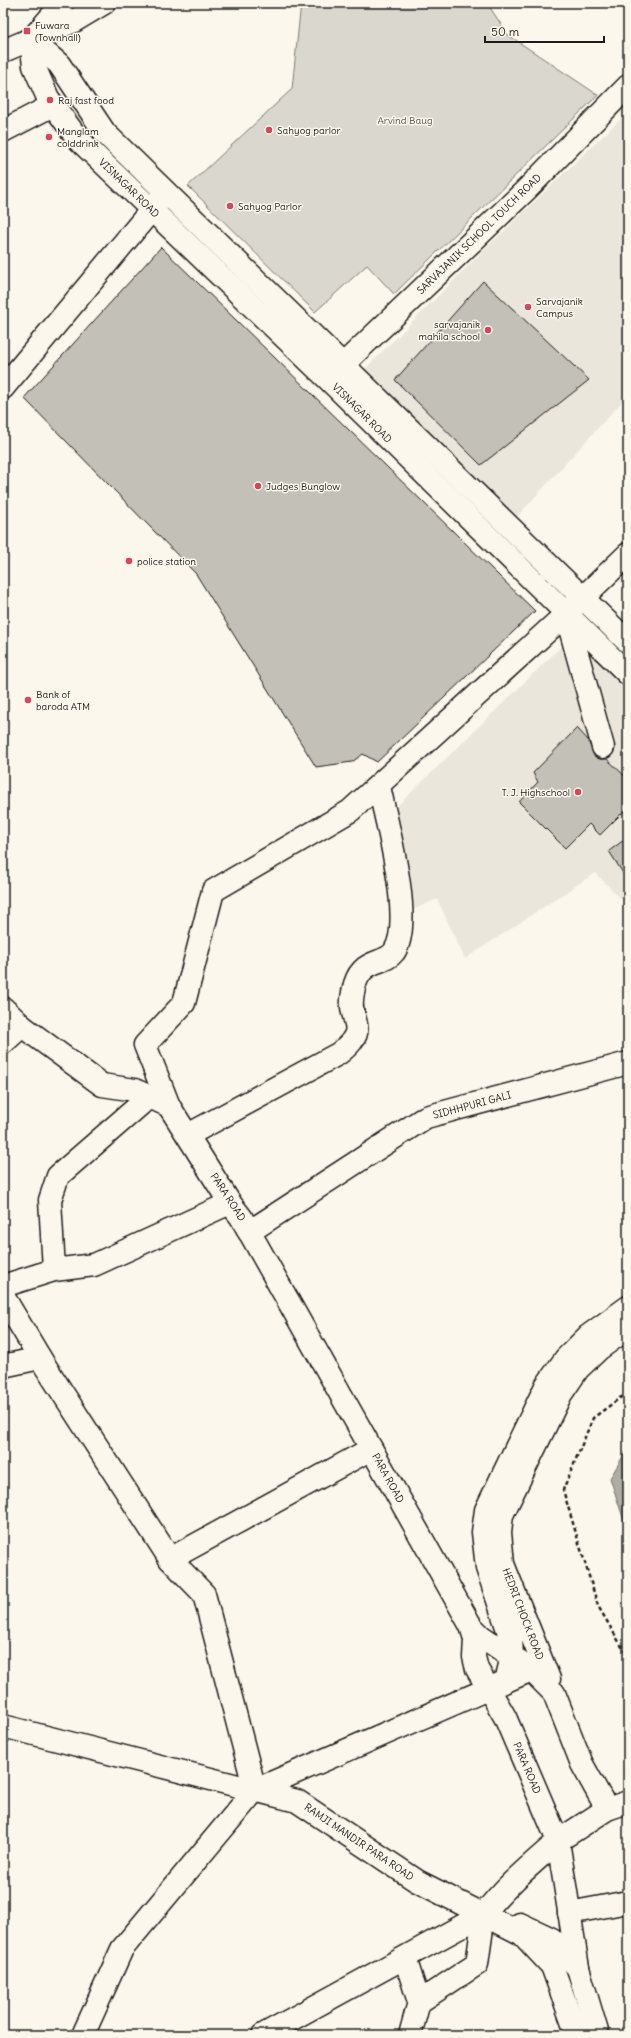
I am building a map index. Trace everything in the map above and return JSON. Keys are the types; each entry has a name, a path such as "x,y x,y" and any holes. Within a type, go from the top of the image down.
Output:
{"street":[{"path":"31,40 63,3"},
{"path":"3,51 74,21 104,3"},
{"path":"31,40 59,64 105,133 628,642"},
{"name":"VISNAGAR ROAD","path":"31,40 34,66 53,105 78,139 328,380 628,674"},
{"name":"SARVAJANIK SCHOOL TOUCH ROAD","path":"328,380 527,190 628,86"},
{"path":"3,130 53,105"},
{"path":"3,388 151,209 167,192"},
{"path":"188,1135 338,1054 354,1039 357,1030 352,1010 351,997 356,981 363,969 393,954 399,940 402,900 379,786 566,614 628,554"},
{"path":"566,614 603,747"},
{"name":"PARA ROAD","path":"379,786 350,811 213,891 184,1003 145,1045 169,1106 250,1232 471,1626 475,1639 474,1657 478,1669 497,1684 505,1717 558,1840 578,1968 598,2035"},
{"path":"3,1008 22,1026 102,1085 135,1090 169,1106"},
{"path":"3,1043 22,1026"},
{"name":"SIDHHPURI GALI","path":"250,1232 426,1117 628,1063"},
{"path":"54,1270 50,1200 58,1176 149,1097"},
{"path":"3,1286 54,1270 94,1265 230,1203"},
{"path":"3,1296 40,1358 170,1559 204,1594 255,1790"},
{"name":"HEDRI CHOCK ROAD","path":"497,1684 512,1656 511,1639 487,1568 483,1532 486,1510 550,1380 566,1358 588,1336 628,1307"},
{"name":"HEDRI CHOCK ROAD","path":"537,1668 503,1564 500,1532 502,1515 561,1394 578,1369 599,1349 628,1328"},
{"path":"3,1366 40,1358"},
{"path":"170,1559 371,1449"},
{"path":"471,1626 481,1636 512,1656 537,1668 554,1693 582,1764 607,1809"},
{"path":"83,2035 122,1949 255,1790 537,1668"},
{"name":"RAMJI MANDIR PARA ROAD","path":"3,1726 297,1801 417,1881 486,1912 522,1934 552,1966 578,2035"},
{"path":"263,2035 406,1958 486,1912 508,1886 558,1840 607,1809 628,1802"},
{"path":"569,1913 628,1902"},
{"path":"486,1912 552,1939 578,1968"},
{"path":"419,2002 477,1964 486,1912"},
{"path":"406,1958 419,2002 410,2035"}],"path":[{"path":"628,1392 593,1418 563,1490 598,1606 628,1657"}],"shaded area":[{"name":"Sarvajanik Campus","path":"628,112 628,395 516,518 365,369 489,245"},
{"path":"572,636 628,689 628,896 622,900 595,873 465,959 437,899 406,913 385,818"},
{"path":"628,1448 628,1533 610,1478"}],"green space":[{"name":"Arvind Baug","path":"301,3 487,3 508,35 598,95 394,294 367,265 315,312 188,186 292,89"}],"building":[{"name":"Judges Bunglow","path":"161,247 535,611 377,762 363,754 352,762 316,767 196,574 24,398"},
{"name":"sarvajanik mahila school","path":"483,281 589,380 481,465 395,380"},
{"name":"T. J. Highschool","path":"577,728 588,740 594,756 600,759 607,759 628,779 628,807 600,835 589,824 565,848 519,802 538,782 533,773"},
{"path":"628,837 628,881 609,851"}],"place":[{"name":"Fuwara (Townhall)","path":"27,31"},
{"name":"Raj fast food","path":"50,100"},
{"name":"Sahyog parlor","path":"269,130"},
{"name":"Manglam colddrink","path":"49,137"},
{"name":"Sahyog Parlor","path":"230,206"},
{"name":"Sarvajanik Campus","path":"528,307"},
{"name":"sarvajanik mahila school","path":"488,330"},
{"name":"Judges Bunglow","path":"258,486"},
{"name":"police station","path":"129,561"},
{"name":"Bank of baroda ATM","path":"28,700"},
{"name":"T. J. Highschool","path":"578,792"}]}
